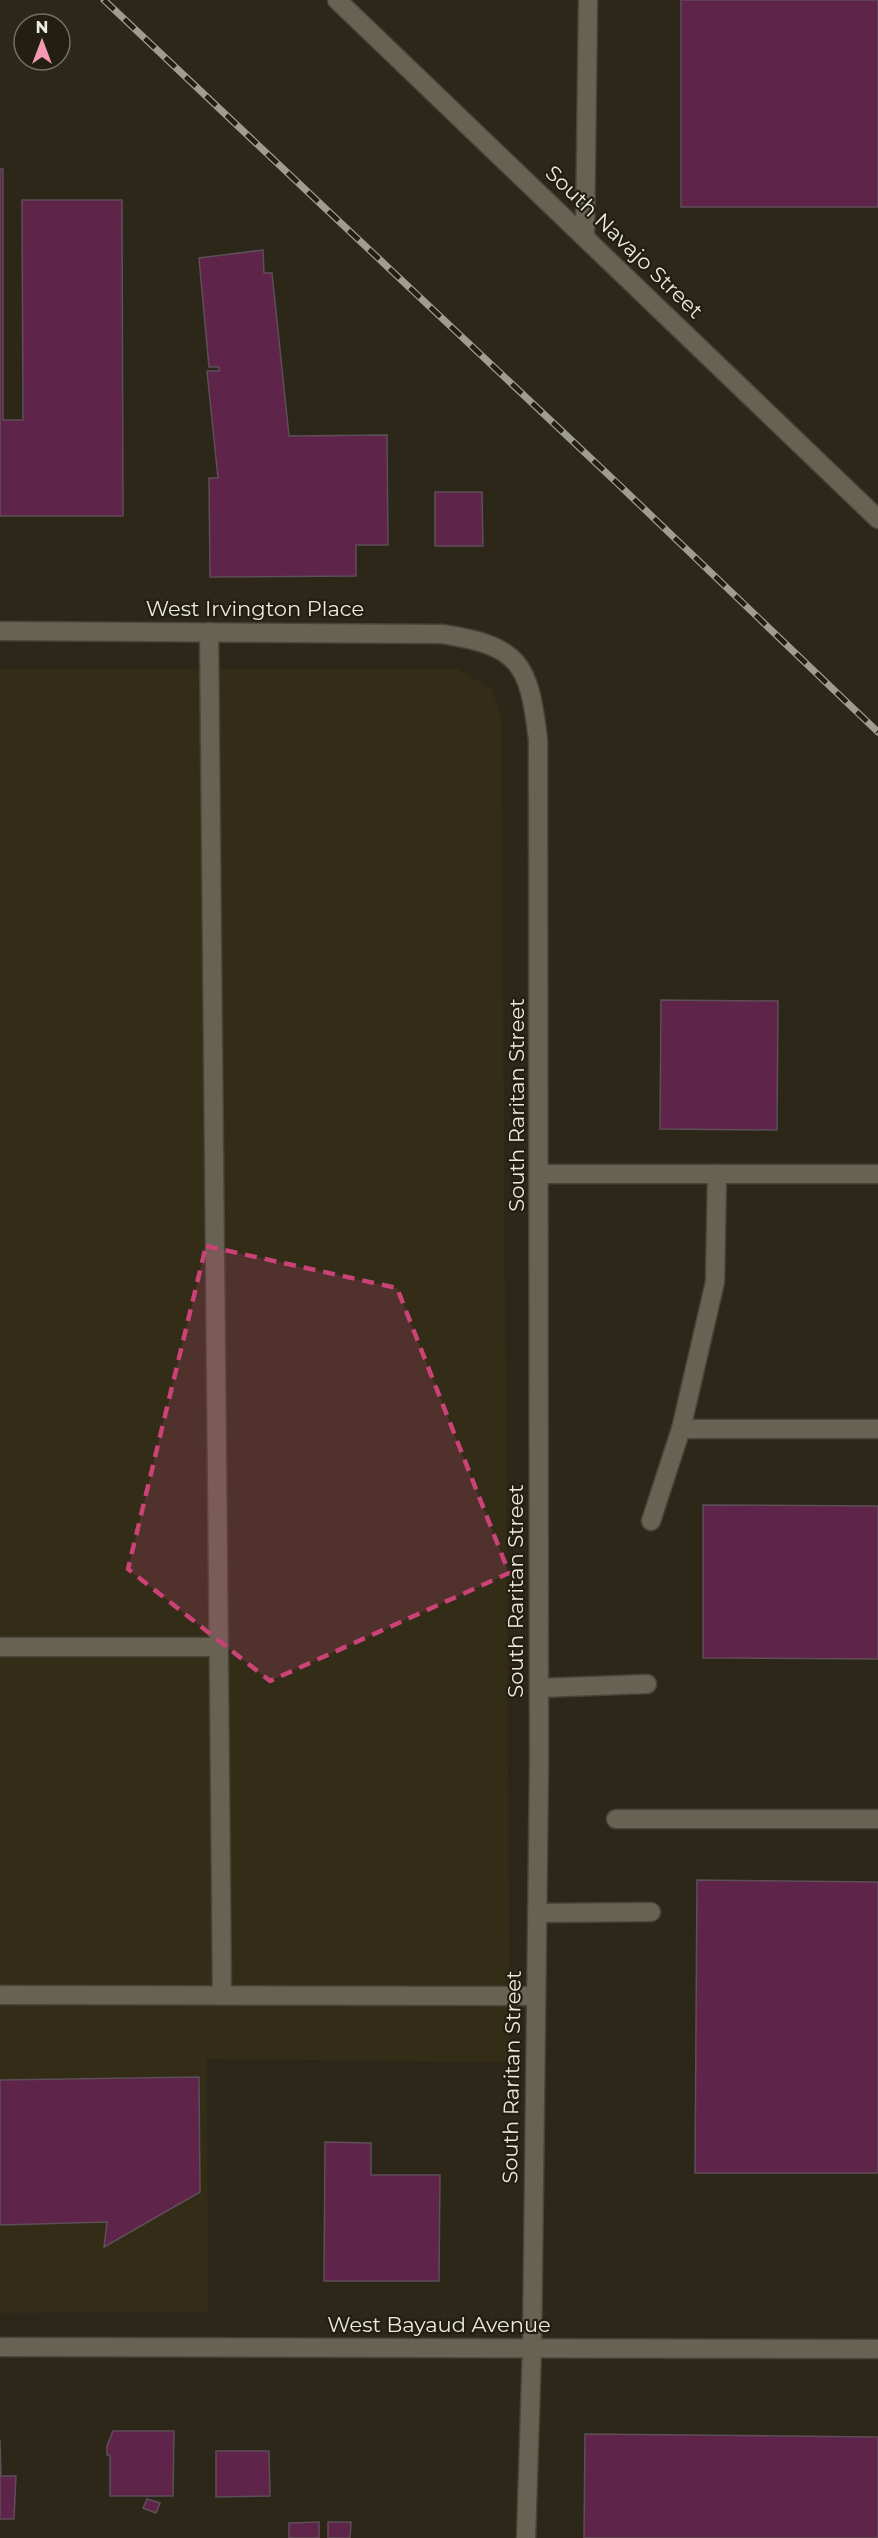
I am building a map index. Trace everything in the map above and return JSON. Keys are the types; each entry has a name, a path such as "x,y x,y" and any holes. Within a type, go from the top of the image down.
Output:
{"street":[{"name":"South Navajo Street","path":"336,0 878,519"},
{"path":"585,236 588,0"},
{"name":"West Irvington Place","path":"0,631 442,634 477,639 506,652"},
{"path":"209,632 222,1994"},
{"name":"South Raritan Street","path":"506,652 520,668 530,688 538,740 539,1688 532,2348 526,2538"},
{"path":"540,1174 878,1174"},
{"path":"651,1521 681,1429 715,1282 717,1174"},
{"path":"681,1429 878,1429"},
{"path":"0,1647 219,1647"},
{"path":"539,1688 647,1684"},
{"path":"616,1819 878,1819"},
{"path":"537,1913 651,1912"},
{"path":"0,1995 536,1996"},
{"name":"West Bayaud Avenue","path":"0,2347 878,2349"}],"highlighted area":[{"path":"206,1246 397,1288 509,1573 270,1681 128,1569"}],"shaded area":[{"path":"0,669 457,669 492,689 501,717 510,2062 207,2059 208,2312 0,2313"}],"building":[{"path":"681,0 878,0 878,207 681,207"},
{"path":"0,169 3,169 3,420 23,420 22,200 122,200 123,516 0,516"},
{"path":"263,250 264,273 272,273 289,436 387,435 388,545 356,545 356,576 210,577 209,478 218,478 207,371 219,371 219,367 209,367 199,258"},
{"path":"435,492 482,492 483,546 435,546"},
{"path":"661,1000 778,1001 777,1130 660,1129"},
{"path":"703,1505 878,1506 878,1659 703,1658"},
{"path":"697,1880 878,1882 878,2173 695,2173"},
{"path":"199,2077 200,2192 104,2247 107,2222 0,2225 0,2080"},
{"path":"325,2142 371,2143 371,2175 440,2175 439,2281 324,2281"},
{"path":"113,2431 174,2431 173,2496 110,2496 110,2455 107,2455 107,2446"},
{"path":"585,2434 878,2437 878,2538 584,2538"},
{"path":"0,2440 1,2476 16,2476 14,2519 0,2519"},
{"path":"216,2451 269,2451 270,2496 216,2497"},
{"path":"147,2499 160,2503 156,2513 143,2508"},
{"path":"319,2522 319,2538 289,2538 289,2523"},
{"path":"328,2522 351,2522 350,2538 328,2538"}],"railway":[{"path":"104,0 878,732"}]}
